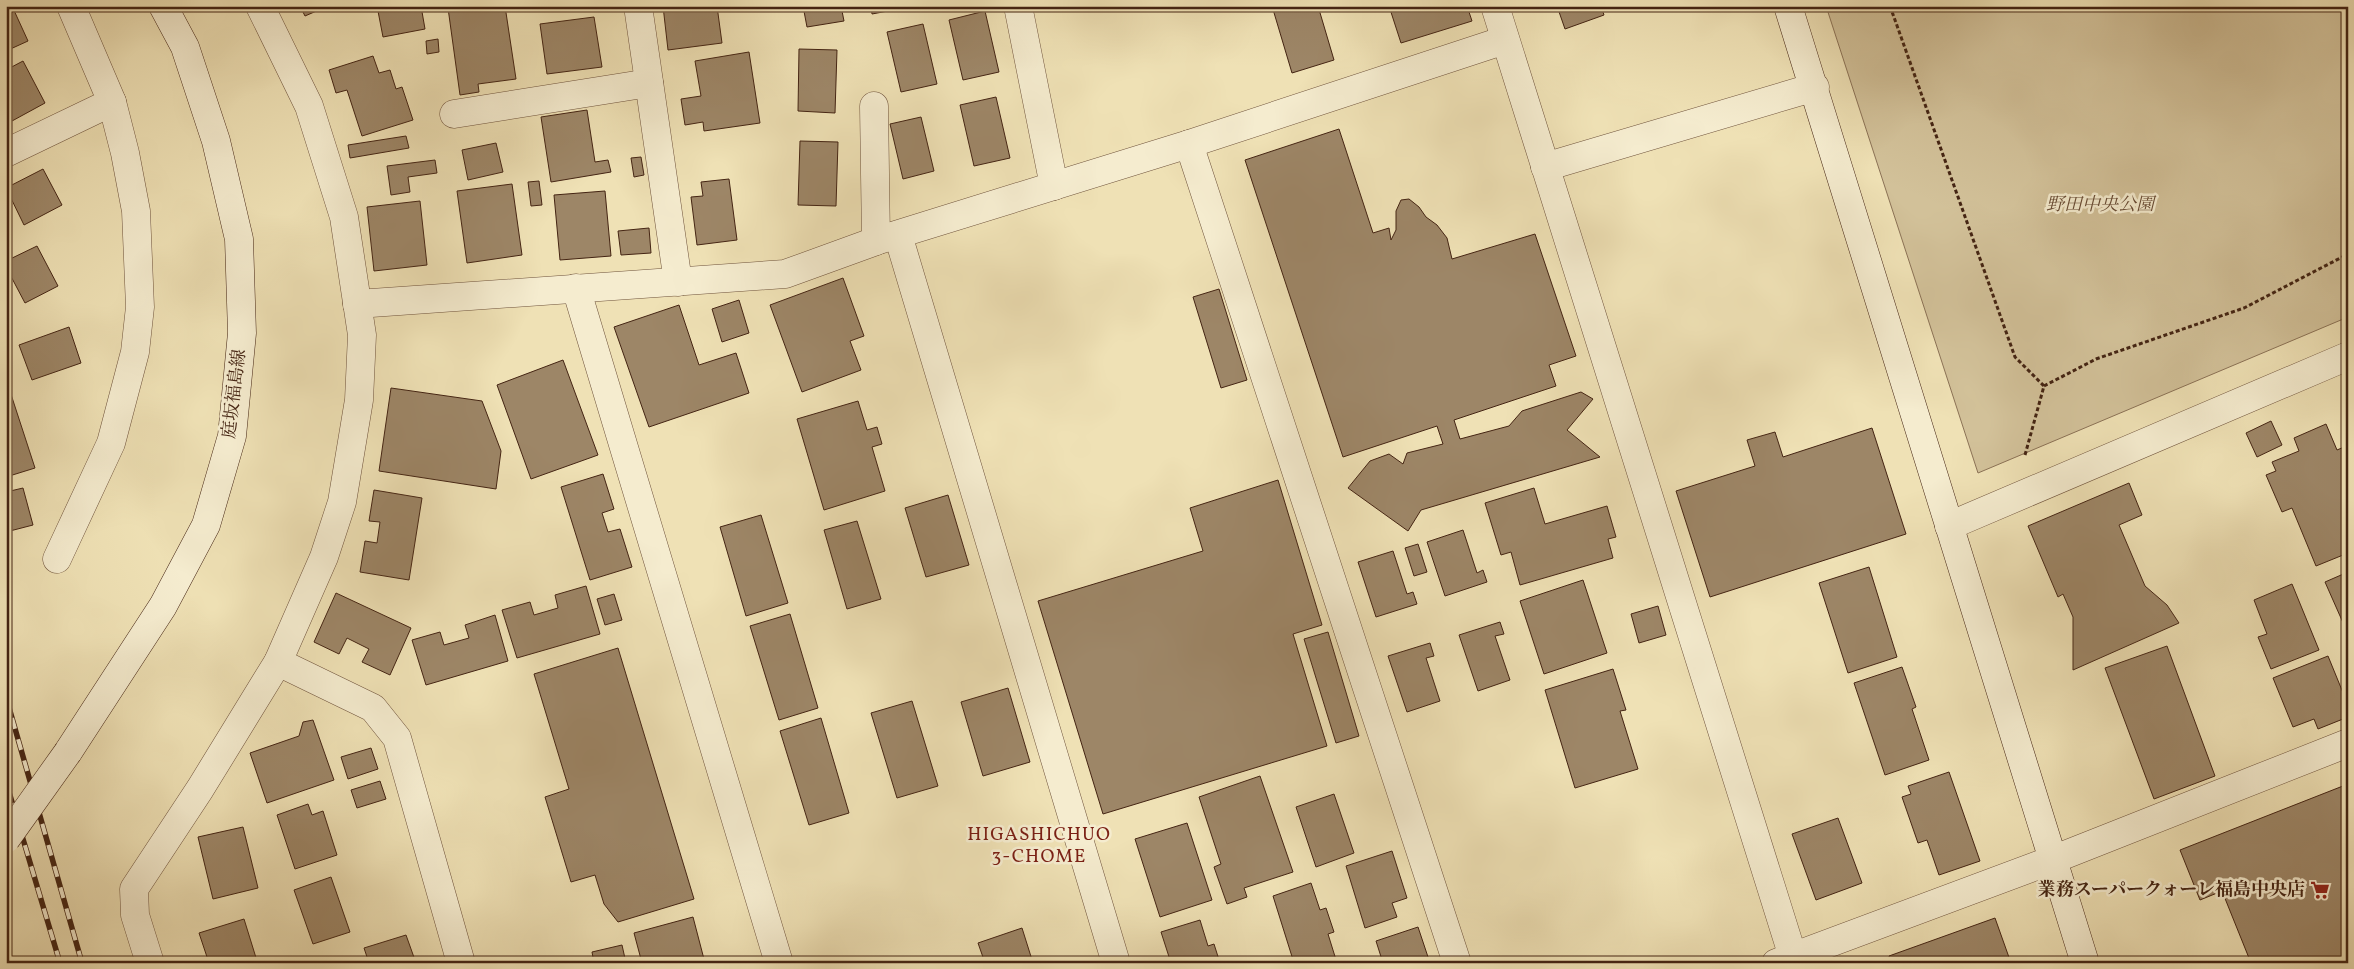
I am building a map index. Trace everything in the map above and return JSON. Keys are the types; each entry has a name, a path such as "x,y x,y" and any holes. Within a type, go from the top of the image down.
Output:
{"street":[{"path":"57,559 112,443 135,352 140,307 136,211 112,102 71,6"},
{"name":"庭坂福島線","path":"6,839 68,752 163,606 206,526 232,436 242,333 239,239 216,141 186,47 163,6"},
{"path":"150,963 135,915 134,889 200,788 278,662 324,557 342,502 359,400 362,335 344,217 309,106 260,6"},
{"path":"638,6 678,282"},
{"path":"1018,6 1054,186"},
{"path":"1495,6 1784,960 2052,860 2348,743"},
{"path":"1788,6 1815,87 2085,963"},
{"path":"357,304 785,274 887,238 1189,144 1504,40"},
{"path":"454,114 649,83"},
{"path":"1545,167 1815,87"},
{"path":"6,154 112,102"},
{"path":"874,106 887,238 1116,963"},
{"path":"1189,144 1457,963"},
{"path":"576,288 779,963"},
{"path":"1949,526 2348,356"},
{"path":"278,662 374,708 397,738 461,963"}],"path":[{"path":"1890,6 2015,356 2044,386"},
{"path":"2013,499 2044,386 2096,359 2244,308 2348,254"}],"green space":[{"name":"野田中央公園","path":"1826,6 2348,6 2348,317 1978,473"}],"building":[{"path":"6,6 12,6 28,41 6,51"},
{"path":"300,6 328,6 305,16"},
{"path":"377,6 421,6 425,29 383,37"},
{"path":"462,6 505,6 516,79 478,84 479,92 460,95 448,8"},
{"path":"663,6 717,6 722,43 668,50"},
{"path":"803,6 841,6 844,21 807,27"},
{"path":"871,6 909,6 909,7 872,14"},
{"path":"1272,6 1318,6 1334,60 1292,73"},
{"path":"1389,6 1435,6 1437,11 1453,6 1467,6 1472,21 1401,43"},
{"path":"1557,6 1601,6 1604,15 1565,29"},
{"path":"985,11 999,72 963,80 949,20"},
{"path":"594,17 602,67 547,74 540,24"},
{"path":"923,24 937,84 901,92 887,32"},
{"path":"438,39 439,52 427,54 426,41"},
{"path":"799,49 837,50 835,113 798,111"},
{"path":"749,52 760,123 704,131 703,122 685,125 681,99 701,96 695,61"},
{"path":"373,56 379,73 390,70 396,89 402,87 413,120 362,136 347,90 336,93 329,70"},
{"path":"23,61 45,103 12,121 6,110 6,70"},
{"path":"996,97 1010,158 974,166 960,105"},
{"path":"587,110 595,162 608,160 611,172 551,182 541,117"},
{"path":"921,117 934,171 903,179 890,124"},
{"path":"1339,129 1373,233 1389,228 1391,240 1396,230 1396,211 1401,200 1409,199 1419,207 1426,217 1437,225 1447,238 1452,259 1535,234 1576,356 1549,365 1556,386 1454,420 1460,439 1509,426 1522,411 1581,392 1593,399 1567,430 1600,457 1421,510 1408,531 1348,488 1370,461 1389,454 1403,464 1407,453 1443,444 1437,426 1343,457 1245,160"},
{"path":"406,136 409,148 350,158 348,145"},
{"path":"800,141 838,142 836,206 798,205"},
{"path":"496,143 503,172 468,180 462,150"},
{"path":"641,157 644,175 634,177 631,158"},
{"path":"435,160 437,173 408,177 410,192 391,195 387,166"},
{"path":"43,169 62,205 24,225 6,188"},
{"path":"729,179 737,240 697,245 691,197 703,196 701,182"},
{"path":"539,181 542,205 531,206 528,182"},
{"path":"512,184 522,255 467,263 457,191"},
{"path":"605,191 611,256 560,260 554,195"},
{"path":"420,201 427,265 374,271 367,207"},
{"path":"649,228 651,253 621,255 618,231"},
{"path":"37,246 58,286 25,303 6,267 6,261"},
{"path":"843,278 864,336 850,341 861,370 802,392 770,305"},
{"path":"1219,289 1247,380 1221,388 1193,297"},
{"path":"739,300 749,333 722,342 712,309"},
{"path":"679,305 699,365 736,353 749,393 649,427 614,327"},
{"path":"69,327 81,363 32,380 19,345"},
{"path":"563,360 598,455 531,479 497,385"},
{"path":"6,379 35,468 6,477"},
{"path":"391,388 482,401 501,451 496,489 379,471"},
{"path":"858,401 867,430 877,427 882,444 872,447 885,491 824,510 797,419"},
{"path":"2271,421 2282,445 2257,457 2246,433"},
{"path":"2326,424 2337,450 2344,447 2348,457 2348,476 2346,477 2348,481 2348,553 2316,566 2292,508 2282,512 2266,475 2276,471 2272,462 2299,451 2294,438"},
{"path":"1872,428 1906,534 1710,597 1676,491 1755,466 1747,440 1775,432 1783,457"},
{"path":"603,474 614,509 602,513 608,532 620,529 632,567 590,580 561,487"},
{"path":"1278,480 1322,625 1293,634 1327,746 1103,814 1038,601 1203,551 1190,508"},
{"path":"2129,483 2142,515 2119,525 2145,586 2167,605 2179,623 2073,670 2073,617 2063,594 2058,597 2028,526"},
{"path":"23,488 33,525 6,532 6,492"},
{"path":"1534,488 1545,524 1607,506 1616,537 1608,539 1613,558 1520,585 1511,552 1501,555 1485,503"},
{"path":"374,490 422,498 409,580 360,572 365,541 377,543 380,522 369,521"},
{"path":"948,495 969,565 926,577 905,508"},
{"path":"761,515 788,603 746,616 720,527"},
{"path":"857,521 881,599 847,609 824,530"},
{"path":"1463,530 1477,573 1483,570 1487,582 1445,596 1427,542"},
{"path":"1418,544 1427,572 1414,576 1405,548"},
{"path":"1393,551 1407,594 1413,592 1417,604 1376,617 1358,562"},
{"path":"1869,567 1897,657 1848,673 1819,583"},
{"path":"2348,572 2348,634 2325,582"},
{"path":"1583,580 1607,653 1544,674 1520,601"},
{"path":"2292,584 2319,650 2271,669 2258,637 2267,634 2254,600"},
{"path":"586,586 600,634 517,658 502,610 530,602 534,615 558,608 555,595"},
{"path":"336,593 411,628 390,675 362,662 369,649 347,638 339,654 314,642"},
{"path":"614,594 622,620 605,625 597,599"},
{"path":"1658,606 1666,635 1639,643 1631,614"},
{"path":"790,614 818,708 779,720 750,626"},
{"path":"495,615 508,661 426,685 412,640 440,632 444,645 469,638 465,625"},
{"path":"1500,622 1504,634 1495,636 1510,680 1478,691 1459,635"},
{"path":"1328,632 1359,736 1336,743 1304,639"},
{"path":"1430,643 1434,656 1426,658 1440,701 1407,712 1388,656"},
{"path":"2167,646 2215,776 2154,799 2105,668"},
{"path":"618,648 694,899 618,922 604,904 595,875 571,882 545,797 569,789 534,674"},
{"path":"2328,656 2348,705 2348,717 2318,729 2314,719 2293,727 2273,678"},
{"path":"1902,667 1916,707 1912,709 1929,760 1885,775 1854,683"},
{"path":"1613,669 1626,710 1620,711 1638,769 1575,788 1545,690"},
{"path":"1008,688 1030,762 983,776 961,702"},
{"path":"912,701 938,786 897,798 871,713"},
{"path":"821,718 849,813 809,825 780,731"},
{"path":"313,720 334,780 267,803 250,753 299,736 303,722"},
{"path":"371,748 378,769 348,779 341,757"},
{"path":"1949,772 1980,861 1939,875 1927,840 1918,843 1902,797 1911,794 1908,786"},
{"path":"1260,776 1293,872 1244,888 1247,897 1227,904 1214,867 1221,864 1199,797"},
{"path":"380,781 386,799 357,808 351,790"},
{"path":"2348,784 2348,963 2251,963 2222,891 2200,900 2180,850"},
{"path":"1334,794 1354,853 1316,867 1296,807"},
{"path":"308,804 312,815 323,811 337,855 295,869 277,815"},
{"path":"1838,818 1862,883 1816,900 1792,834"},
{"path":"1187,823 1212,900 1160,917 1135,839"},
{"path":"243,827 258,888 213,899 198,837"},
{"path":"1392,851 1407,898 1392,903 1397,917 1365,928 1346,866"},
{"path":"331,877 350,932 313,944 294,890"},
{"path":"1311,883 1320,910 1326,908 1334,932 1328,934 1337,963 1294,963 1273,896"},
{"path":"693,917 705,963 642,963 634,933"},
{"path":"1995,918 2011,963 1891,963 1889,956"},
{"path":"244,919 257,961 209,963 199,933"},
{"path":"1200,920 1208,946 1214,944 1220,963 1171,963 1161,932"},
{"path":"1418,927 1430,963 1383,963 1376,941"},
{"path":"1022,928 1033,963 985,963 978,943"},
{"path":"406,935 416,963 369,963 364,948"},
{"path":"622,945 626,963 594,963 592,952"}],"railway":[{"path":"6,697 82,963"},
{"path":"6,782 60,963"}],"place":[{"name":"業務スーパークォーレ福島中央店","path":"2320,890"}],"district":[{"name":"HIGASHICHUO 3-CHOME","path":"1039,846"}]}
